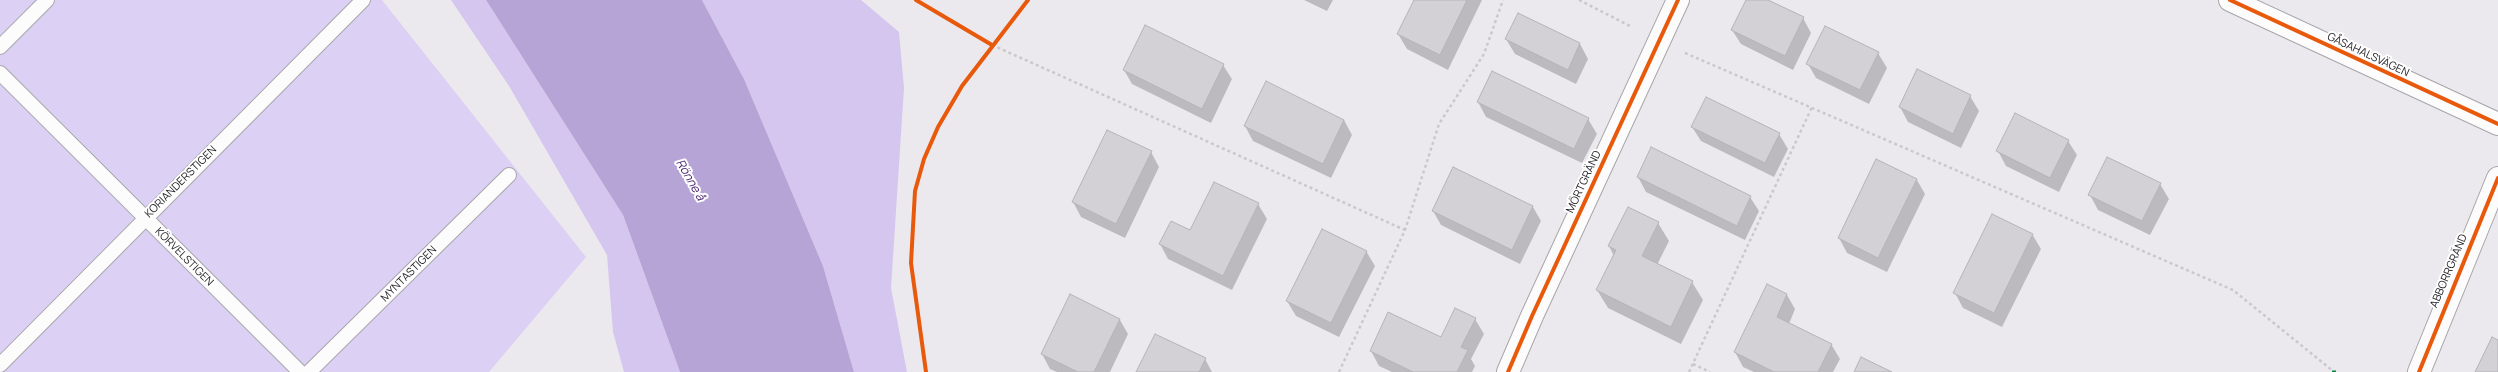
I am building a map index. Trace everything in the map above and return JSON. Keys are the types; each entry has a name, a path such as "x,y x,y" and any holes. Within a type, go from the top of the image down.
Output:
{"street":[{"name":"MÖRTGRÄND","path":"1508,372 1532,316 1660,42 1678,0"},
{"name":"GÅSAHALSVÄGEN","path":"2230,0 2498,124"},
{"name":"ABBORRGRÄND","path":"2419,372 2498,178"}],"lane":[{"path":"0,47 47,0"},
{"name":"KORIANDERSTIGEN","path":"0,365 363,0"},
{"name":"KÖRVELSTIGEN","path":"0,73 300,372"},
{"name":"MYNTASTIGEN","path":"309,372 509,175"}],"path":[{"path":"1339,372 1405,230 1439,124 1484,54 1503,0"},
{"path":"1579,0 1660,42 2233,290 2333,371"},
{"path":"992,44 1405,230"},
{"path":"1689,372 1812,107"},
{"path":"1693,364 1710,372"}],"shaded area":[{"path":"0,0 382,0 586,257 489,372 0,372"},
{"path":"451,0 486,0 623,215 680,372 624,372 613,332 607,255 509,86"},
{"path":"702,0 861,0 899,32 904,88 891,288 907,372 854,372 823,266 744,79"}],"water":[{"name":"Rönne å","path":"486,0 702,0 744,79 823,266 854,372 680,372 623,215"}],"building":[{"path":"1414,0 1467,0 1440,55 1397,34"},
{"path":"1746,0 1768,0 1804,17 1785,56 1731,30"},
{"path":"1518,13 1580,43 1568,70 1505,39"},
{"path":"1145,25 1224,64 1202,109 1123,70"},
{"path":"1825,26 1879,52 1860,90 1806,64"},
{"path":"1917,69 1971,95 1953,134 1899,107"},
{"path":"1492,71 1589,118 1574,149 1477,102"},
{"path":"1266,81 1344,120 1323,164 1244,126"},
{"path":"1706,97 1780,133 1765,163 1691,127"},
{"path":"2015,113 2069,140 2050,178 1996,151"},
{"path":"1107,130 1152,151 1116,224 1072,202"},
{"path":"1651,147 1751,196 1737,226 1637,177"},
{"path":"2107,157 2161,183 2142,221 2088,195"},
{"path":"1876,159 1917,179 1878,258 1838,238"},
{"path":"1453,167 1533,206 1512,250 1432,211"},
{"path":"1214,182 1259,203 1223,276 1159,244 1171,221 1190,230"},
{"path":"1628,207 1659,222 1642,256 1693,281 1671,327 1596,290 1616,250 1608,246"},
{"path":"1992,214 2033,234 1994,313 1953,293"},
{"path":"1322,229 1367,251 1331,323 1286,301"},
{"path":"1767,284 1787,294 1777,317 1832,344 1818,372 1774,372 1734,352"},
{"path":"1070,294 1120,319 1094,372 1078,372 1041,354"},
{"path":"1455,308 1476,318 1461,347 1468,350 1457,372 1413,372 1370,351 1388,312 1441,337"},
{"path":"1155,334 1206,358 1199,372 1136,372"},
{"path":"2492,337 2498,340 2498,372 2475,372"},
{"path":"1861,357 1892,372 1854,372"}],"cycle path":[{"path":"916,0 992,45"},
{"path":"926,372 911,263 915,191 924,159 938,127 962,86 1028,0"},
{"path":"1508,372 1532,316 1678,0"},
{"path":"2230,0 2498,124"},
{"path":"2419,372 2498,178"}]}
